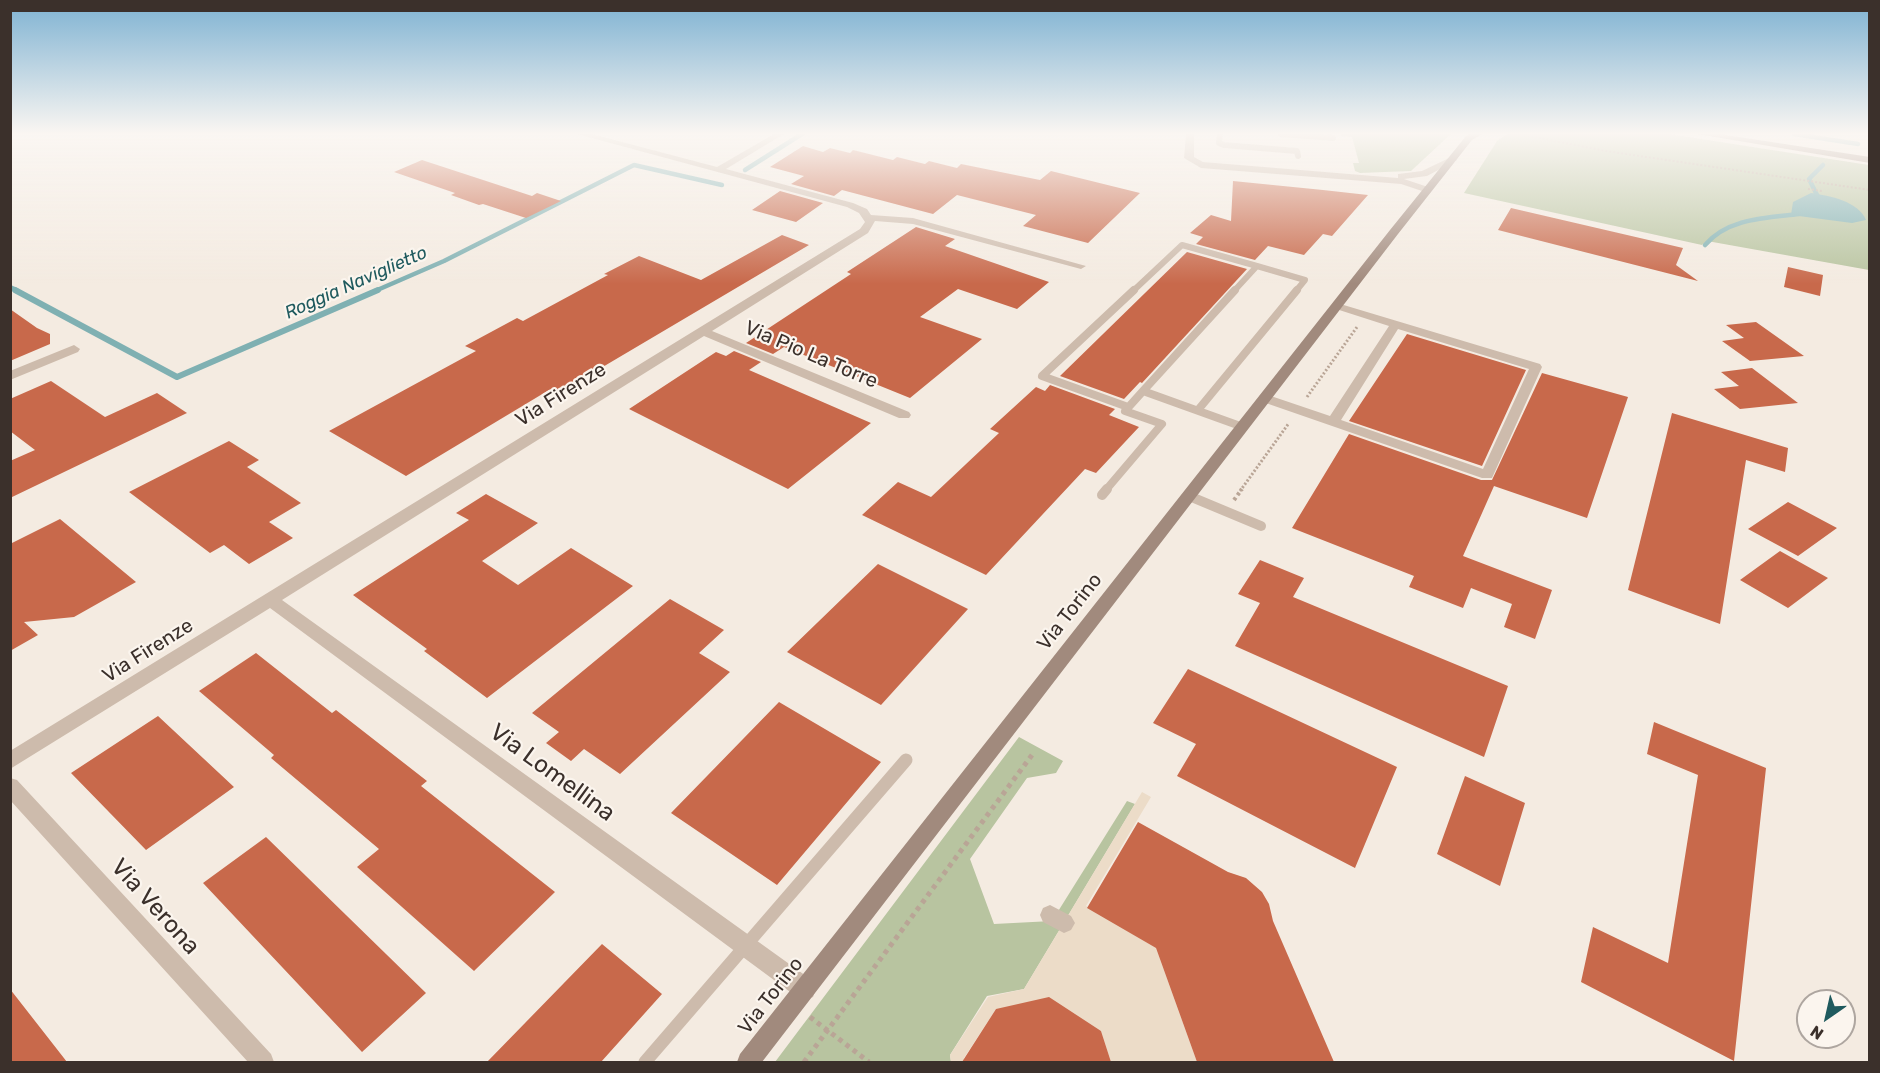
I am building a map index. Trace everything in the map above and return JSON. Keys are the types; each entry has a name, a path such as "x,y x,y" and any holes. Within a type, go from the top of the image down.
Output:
{"street":[{"path":"768,184 850,205 863,211 869,218 913,221 1081,266"},
{"path":"1412,184 1428,190"},
{"name":"Via Torino","path":"748,1062 1433,184"},
{"name":"Via Firenze","path":"10,760 864,231 870,222 869,218"},
{"path":"1265,398 1487,475 1536,367 1337,306"},
{"path":"1333,422 1396,324"},
{"name":"Via Pio La Torre","path":"703,331 904,415"},
{"path":"10,376 74,349"},
{"name":"Via Lomellina","path":"269,599 805,989"},
{"name":"Via Verona","path":"10,786 263,1062"}],"lane":[{"path":"1128,407 1042,376 1182,244 1305,279 1198,410"},
{"path":"1102,495 1162,424 1125,411 1257,266"},
{"path":"1143,391 1243,427"},
{"path":"1189,496 1261,526"},
{"path":"645,1062 906,760"}],"path":[{"path":"1838,184 1869,190"},
{"path":"1808,189 1822,191"},
{"path":"804,1062 1032,755"},
{"path":"793,1004 869,1062"}],"green space":[{"path":"1470,184 1869,184 1869,270 1707,241 1702,245 1464,193"},
{"path":"1019,737 1063,761 1056,773 1027,778 970,859 994,924 1052,921 1127,801 1135,804 1024,989 987,996 950,1055 951,1062 775,1062"}],"shaded area":[{"path":"1142,792 1151,797 1086,906 1156,948 1197,1062 1111,1062 1101,1031 996,1009 964,1058 965,1062 951,1062 950,1055 988,997 1024,989"}],"water":[{"path":"1811,193 1850,204 1857,208 1866,220 1852,223 1791,215 1793,202"}],"building":[{"path":"429,184 496,184 532,196 537,193 561,201 526,218 451,195 455,193"},
{"path":"791,184 1104,184 1140,193 1088,243 1023,226 1036,215 957,195 933,214 842,190 834,196"},
{"path":"1233,184 1263,184 1368,195 1332,236 1323,234 1304,255 1268,246 1255,260 1196,244 1203,237 1190,233 1211,215 1231,221"},
{"path":"780,191 823,203 796,222 752,210"},
{"path":"1511,208 1683,248 1676,265 1698,281 1498,230"},
{"path":"916,227 955,239 945,246 1049,282 1017,309 958,289 920,317 982,339 910,398 784,347 773,354 746,343 851,274 847,272"},
{"path":"782,235 809,245 557,394 549,390 406,476 329,431 476,351 465,346 517,318 523,321 639,256 701,280"},
{"path":"1187,252 1247,269 1142,383 1140,382 1124,399 1060,376"},
{"path":"1788,267 1823,275 1820,296 1784,287"},
{"path":"10,309 37,328 50,334 50,344 10,361"},
{"path":"1756,322 1804,356 1750,361 1722,341 1744,338 1726,325"},
{"path":"1407,334 1526,370 1482,466 1349,421"},
{"path":"734,351 761,362 749,370 871,423 788,489 629,409 716,352 726,356"},
{"path":"1752,368 1798,403 1740,409 1714,389 1739,386 1721,372"},
{"path":"1542,373 1628,397 1587,518 1494,486 1463,556 1552,590 1535,639 1504,627 1512,604 1471,588 1463,608 1409,587 1414,576 1292,528 1349,434 1481,480 1492,480"},
{"path":"51,381 105,417 157,393 187,413 10,498 10,461 35,450 10,431 10,399"},
{"path":"1050,385 1115,409 1109,415 1139,427 1096,473 1085,469 986,575 862,515 898,482 931,497 999,433 990,429 1036,387 1045,391"},
{"path":"1672,413 1788,448 1785,472 1746,460 1720,624 1628,590"},
{"path":"229,441 259,460 247,467 301,503 269,522 293,538 249,564 224,545 210,553 129,492"},
{"path":"486,494 538,523 482,561 518,585 571,548 633,586 487,698 424,651 427,649 353,595 469,520 456,513"},
{"path":"1788,502 1837,528 1798,556 1748,529"},
{"path":"60,519 136,582 74,617 24,622 38,635 10,651 10,544"},
{"path":"1780,551 1828,578 1788,608 1740,580"},
{"path":"1260,560 1304,578 1293,597 1508,686 1484,757 1235,646 1260,603 1238,594"},
{"path":"878,564 968,609 881,705 787,652"},
{"path":"670,599 724,630 699,653 730,672 620,774 584,749 571,761 546,743 559,732 532,713"},
{"path":"256,653 332,713 336,710 427,781 421,786 555,892 474,971 357,867 379,849 271,758 274,755 199,691"},
{"path":"1188,669 1397,767 1355,868 1177,776 1196,744 1153,723"},
{"path":"779,702 881,762 777,885 671,813"},
{"path":"158,716 234,787 146,850 71,773"},
{"path":"1654,722 1766,768 1734,1061 1581,982 1593,927 1668,963 1698,775 1647,754"},
{"path":"1465,776 1525,803 1500,886 1437,854"},
{"path":"1138,822 1228,872 1246,878 1262,892 1334,1062 1197,1062 1156,948 1087,908"},
{"path":"266,837 426,993 362,1052 203,883"},
{"path":"602,944 662,994 601,1062 487,1062"},
{"path":"10,989 67,1062 10,1062"},
{"path":"1049,997 1101,1031 1111,1062 962,1062 996,1009"}],"waterway":[{"name":"Roggia Naviglietto","path":"375,291 444,261 596,184"},
{"name":"Roggia Naviglietto","path":"718,184 722,185"},
{"path":"1812,184 1821,203"},
{"path":"1705,245 1714,236 1736,224 1761,218 1799,214"},
{"name":"Roggia Naviglietto","path":"10,287 18,291"},
{"name":"Roggia Naviglietto","path":"15,290 177,377 378,290"}]}
